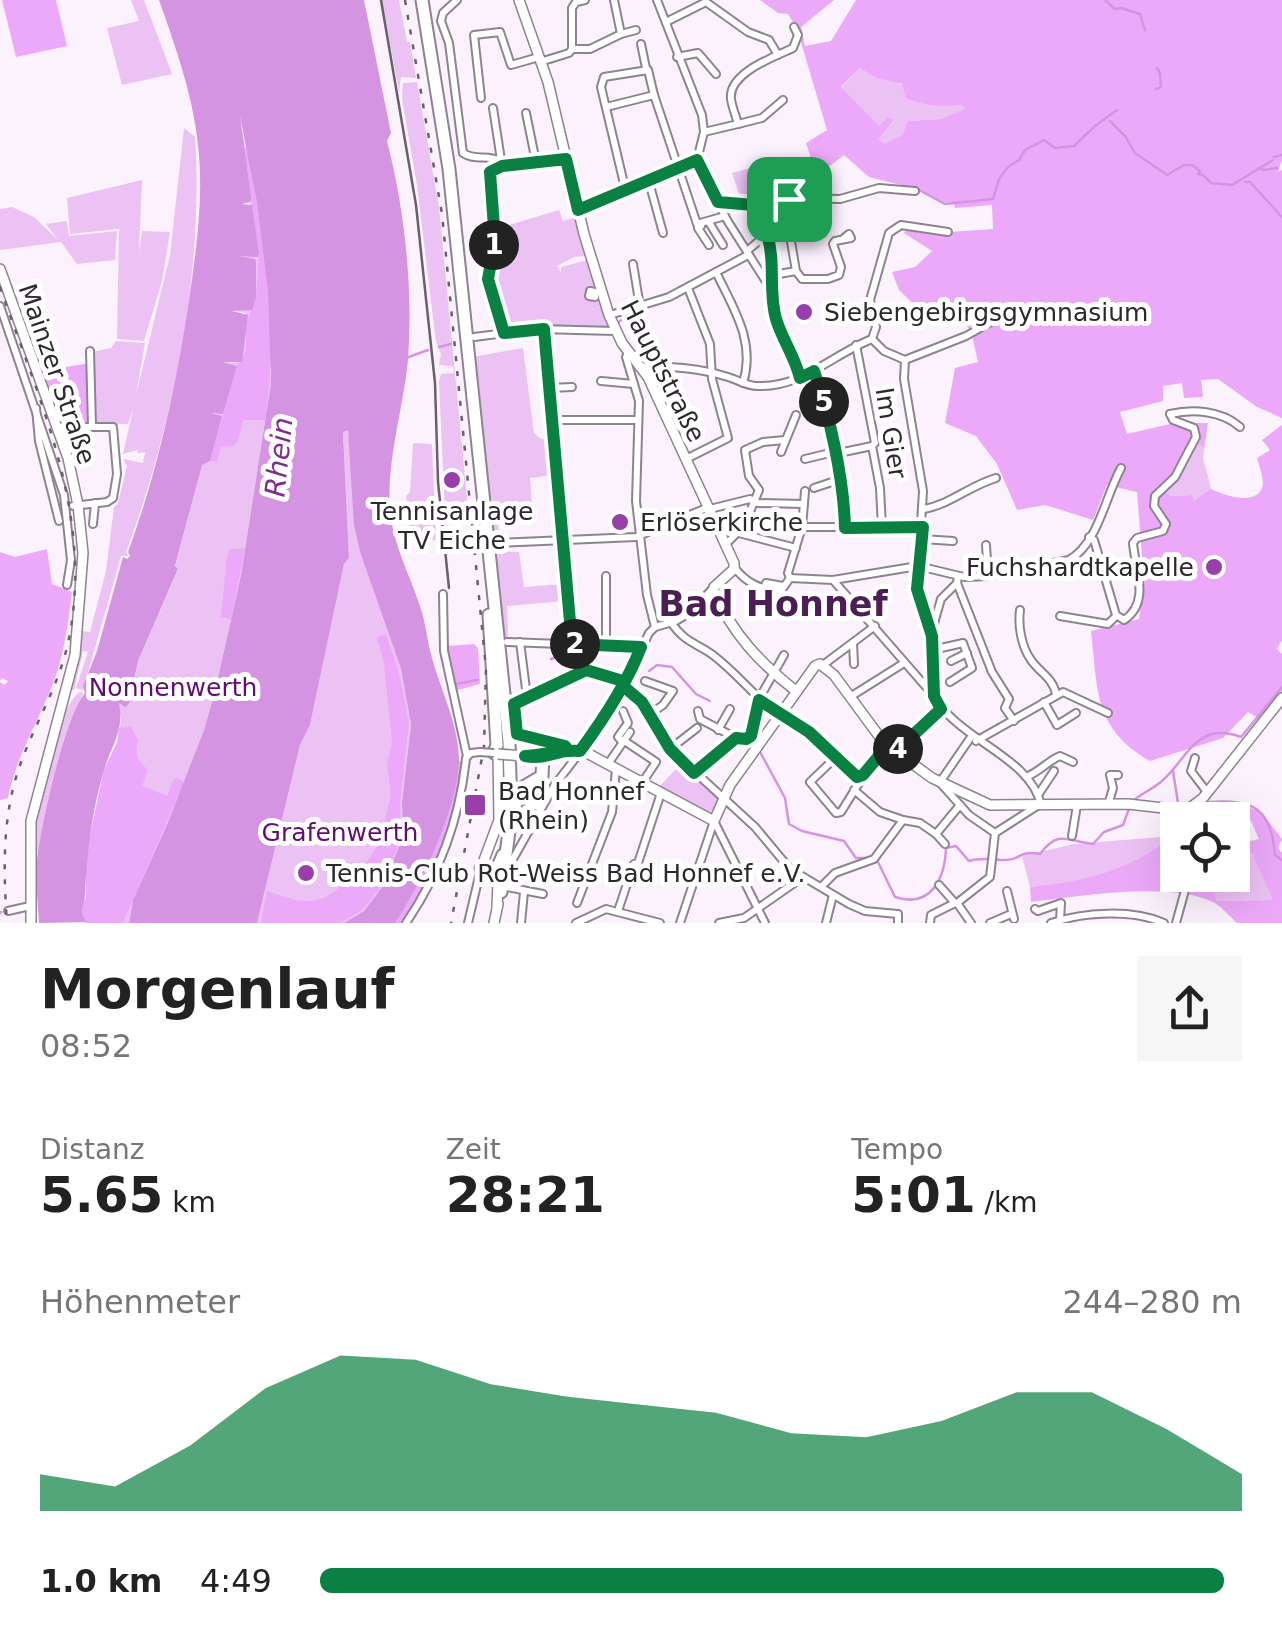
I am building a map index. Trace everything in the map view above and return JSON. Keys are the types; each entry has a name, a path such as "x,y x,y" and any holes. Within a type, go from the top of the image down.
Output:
{"highway":[{"path":"420,0 453,248 490,596 504,795 504,889"},
{"path":"420,0 449,169 509,742 510,825 504,889"},
{"path":"490,596 496,753"},
{"path":"509,742 516,772 522,780 536,779 536,758"},
{"path":"510,825 520,790 542,776 536,758"},
{"path":"481,877 502,863 504,795"}],"main road":[{"name":"Hauptstraße","path":"519,0 539,59 608,316 642,367 734,567"},
{"name":"Mainzer Straße","path":"0,268 57,426 83,572 78,638 68,688 32,810 31,923"},
{"path":"734,567 713,590 735,632 796,690"},
{"path":"504,795 496,753 536,758 580,751 712,815 796,690 820,665 834,675 892,748 941,783 993,806 1130,805 1174,810 1191,807 1207,792 1282,698"},
{"path":"779,715 809,732 852,776 859,777 892,748"},
{"path":"587,741 594,756"},
{"path":"481,877 498,883 498,907"},
{"path":"494,923 504,889"}],"street":[{"path":"457,0 441,21 449,43 466,156 488,156 502,164 566,159"},
{"path":"481,98 474,35 500,32 510,65 569,53 572,8 576,2 585,0"},
{"path":"614,0 622,34"},
{"path":"657,0 702,116 704,132 697,160 726,218 770,288"},
{"path":"666,22 706,2 748,32 770,40 778,55"},
{"path":"738,124 730,95 732,87 744,74 793,48 798,32 794,26"},
{"path":"572,49 590,49 636,30"},
{"path":"641,44 676,169 697,224 726,218"},
{"path":"676,57 698,53 716,74"},
{"path":"626,192 601,87 604,77 646,68"},
{"path":"606,107 654,95"},
{"path":"704,132 762,118 783,100"},
{"path":"493,108 502,164"},
{"path":"526,113 536,162"},
{"path":"578,210 697,160"},
{"path":"502,164 490,174 495,241 488,279 504,333"},
{"path":"648,182 663,233"},
{"path":"718,202 754,205 789,199 840,199 879,188 915,191"},
{"path":"608,316 688,288 716,272 747,253 767,234 792,228 812,217 814,198"},
{"path":"789,199 796,271 802,279 839,275 833,244 844,238"},
{"path":"754,205 767,234 770,288 777,323 800,378"},
{"path":"709,246 698,228 726,218"},
{"path":"710,224 723,246"},
{"path":"872,339 876,327 870,300 892,230 901,225 948,232"},
{"path":"633,264 640,306"},
{"path":"772,276 796,271"},
{"path":"716,272 746,339 748,359 743,382"},
{"path":"686,459 728,438 706,332 688,288"},
{"path":"0,306 71,506 67,585"},
{"path":"872,339 884,351 905,360 966,336 996,319 1012,318"},
{"path":"544,329 572,644"},
{"path":"474,337 544,329 615,330"},
{"path":"642,367 712,374 763,386 800,378 872,339"},
{"name":"Im Gier","path":"856,345 875,443 872,446 882,528"},
{"path":"90,351 92,426"},
{"path":"628,351 626,357 639,402 636,502 647,594 655,626"},
{"path":"905,360 904,378 920,462 924,509 917,589 935,661 933,696"},
{"path":"814,371 841,479 845,528"},
{"path":"601,382 634,384"},
{"path":"548,388 572,387"},
{"path":"37,406 36,426 59,521"},
{"path":"826,414 839,412 838,406"},
{"path":"1089,538 1094,540 1116,615 1124,620 1138,606 1139,580 1133,543 1163,531 1166,524 1154,506 1154,496 1175,477 1196,438 1194,428 1174,420 1170,414 1207,411 1229,418 1244,431"},
{"path":"781,452 796,416"},
{"path":"552,420 638,420"},
{"path":"57,426 113,426 117,473 113,498 109,502 71,506"},
{"path":"726,544 749,518 759,489 750,477 746,450 763,442 786,440"},
{"path":"805,458 872,446"},
{"path":"790,578 832,580 918,566 958,579 1069,560 1080,553 1101,521 1121,468"},
{"path":"924,509 946,505 971,488 996,478"},
{"path":"814,488 841,479"},
{"path":"54,507 63,488"},
{"path":"790,578 788,572 802,527 805,491"},
{"path":"499,543 641,536 710,508 754,501 804,504"},
{"path":"93,524 94,503"},
{"path":"802,527 923,527"},
{"path":"738,533 796,548"},
{"path":"922,539 953,542"},
{"path":"986,545 988,576"},
{"path":"734,567 750,584 764,589 766,583 783,586 790,578"},
{"path":"606,576 606,646"},
{"path":"930,629 942,599 958,579"},
{"path":"958,579 996,680 1008,698 1005,708 1014,721"},
{"path":"832,580 875,626 941,709 974,739 1014,766 1038,795 1039,806 994,833"},
{"path":"543,894 504,889 512,861 541,809 623,684 655,626 692,612 713,590"},
{"path":"406,923 438,865 464,782 467,752 444,652 443,594"},
{"path":"1020,610 1018,625 1028,657 1052,681 1056,694"},
{"path":"1060,616 1108,624 1116,615"},
{"path":"671,622 687,641 710,653 779,715"},
{"path":"820,665 875,626"},
{"path":"507,642 641,647"},
{"path":"520,642 528,696"},
{"path":"942,648 962,642 972,668 950,682"},
{"path":"850,643 854,664"},
{"path":"951,661 984,651"},
{"path":"698,710 700,719 718,730 736,738 751,736 759,700 784,656"},
{"path":"850,697 904,663"},
{"path":"568,750 517,734 513,706 586,670 600,672 623,684 642,702 670,749 755,828 790,868 865,911 898,914 898,923"},
{"path":"645,680 673,691 650,714"},
{"path":"994,833 941,783 974,739 1014,721 1056,694 1070,693 1108,713"},
{"path":"1044,702 1058,724 1076,712"},
{"path":"718,730 730,709"},
{"path":"892,748 941,709"},
{"path":"623,711 628,722 618,737 656,762 642,783"},
{"path":"670,749 697,728"},
{"path":"576,903 612,812 612,767 630,732"},
{"path":"694,773 736,738"},
{"path":"467,752 496,753"},
{"path":"1026,777 1038,774 1056,758 1064,756 1072,762"},
{"path":"835,758 810,782 836,813 859,777"},
{"path":"1195,758 1192,771 1207,792"},
{"path":"1038,795 1054,771"},
{"path":"1108,805 1113,788 1105,778 1118,775"},
{"path":"854,790 880,812 920,823 945,844"},
{"path":"618,911 661,793"},
{"path":"541,809 525,798 549,795"},
{"path":"936,834 960,805"},
{"path":"1072,836 1077,805"},
{"path":"712,815 765,923"},
{"path":"680,923 712,815"},
{"path":"822,886 835,873 875,858 904,820"},
{"path":"930,923 931,915 956,903 990,877 994,833"},
{"path":"468,923 481,877"},
{"path":"719,923 744,918 803,877"},
{"path":"938,885 971,923"},
{"path":"521,923 524,892"},
{"path":"990,923 1012,916 1007,892"},
{"path":"1176,923 1185,892"},
{"path":"826,923 833,895"},
{"path":"1035,909 1061,902 1056,922 1117,915 1142,916 1164,923"},
{"path":"8,911 30,906"},
{"path":"576,923 600,910 660,923"}],"green space":[{"path":"131,0 144,0 172,74 122,85 107,28 139,21"},
{"path":"382,0 399,0 410,42 416,78 401,77 399,92"},
{"path":"860,68 940,103 963,105 965,110 941,119 908,121 904,135 884,145 877,139 894,121 879,126 841,88"},
{"path":"417,82 439,207 469,519 465,512 445,513 439,381 441,374 454,373 453,366 439,365 441,354 436,342 402,99 403,83"},
{"name":"Nonnenwerth","path":"239,116 257,203 271,383 241,575 204,730 133,900 129,923 86,923 121,721 119,703 129,704 138,661 178,570 175,567 202,464 221,416 212,412 236,366 222,361 235,363 246,313 231,310 255,259 238,257 251,204 242,202"},
{"path":"184,128 195,137 197,188 182,348 158,453 126,552 128,556 121,556 83,690 76,688 88,652 83,651 71,690 82,631 90,632 106,571 114,507 127,466 123,459 143,463 145,452 123,454 133,409 128,424 94,423 92,352 111,348 116,341 145,343 136,395 170,255"},
{"path":"776,161 781,179 770,182 774,200 742,203 732,173"},
{"path":"142,180 139,252 142,231 170,232 162,281 144,341 117,339 119,229 70,234 67,198"},
{"path":"12,207 34,217 58,240 46,224 67,221 69,236 117,231 115,260 77,264 61,242 0,250 0,209"},
{"path":"559,210 563,221 577,217 587,256 574,257 557,266 561,272 561,267 588,260 609,328 543,325 505,331 493,284 497,235 509,225"},
{"path":"523,348 534,433 541,439 549,438 552,475 530,478 533,518 498,522 501,551 519,552 524,587 563,584 564,601 507,606 508,637 502,644 472,357"},
{"name":"Grafenwerth","path":"348,430 361,555 401,669 411,724 402,802 403,836 385,885 364,911 344,923 257,923 300,745 310,725 344,564 349,558 343,431"},
{"path":"413,443 432,444 436,540 412,541 406,496 410,492"},
{"path":"1197,444 1204,447 1210,489 1194,501 1191,495 1170,496 1164,492 1181,474"},
{"path":"83,693 60,756 36,858 32,858 53,743 70,703"},
{"path":"681,764 718,798 713,811 658,788"},
{"path":"1160,837 1160,845 1123,866 1088,878 1030,887 1022,856 1074,844"},
{"path":"1252,853 1274,900 1216,901 1216,892 1250,892"}],"shaded area":[{"path":"2,0 56,0 67,46 16,57"},
{"path":"760,0 834,0 801,27 805,46 831,41 856,0 1282,0 1282,160 1278,172 1282,170 1282,418 1257,407 1218,379 1201,380 1203,397 1184,398 1182,383 1163,386 1163,401 1120,412 1127,434 1174,423 1208,423 1203,457 1211,489 1240,498 1255,496 1260,491 1263,481 1257,458 1270,450 1262,440 1282,425 1282,640 1277,649 1282,654 1282,693 1261,720 1248,712 1223,738 1150,761 1131,748 1108,721 1098,690 1091,631 1139,619 1144,580 1137,492 1107,485 1093,520 1045,505 1017,510 997,464 976,436 945,423 955,368 978,362 971,331 960,318 934,324 899,290 892,272 915,267 932,251 904,233 906,229 993,229 992,205 955,208 954,204 938,201 917,189 869,177 844,155 817,176 806,143 827,130 797,29 788,14 778,13","holes":["860,68 877,78 902,84 906,98 913,101 962,105 965,109 941,119 908,121 903,135 884,144 878,139 894,120 888,118 879,126 841,87","1196,444 1204,447 1210,489 1194,501 1192,495 1170,496 1165,491 1181,474"]},
{"path":"247,148 268,283 269,386 265,420 243,420 239,438 234,446 221,447 217,462 210,461 237,366 246,351 246,325 256,298 259,253 243,149"},
{"path":"90,363 90,424 60,424 42,371"},
{"path":"245,548 231,619 221,617 227,556 230,549"},
{"path":"47,549 52,584 72,592 65,640 56,675 21,755 8,798 0,800 0,682 5,685 8,681 0,681 0,552 15,557"},
{"path":"386,634 409,723 400,804 401,837 385,882 362,910 340,923 261,923 267,891 300,901 324,898 350,875 356,879 380,842 391,795 387,765 392,742 384,663 377,637"},
{"path":"474,644 478,648 480,684 454,691 447,646"},
{"path":"131,727 138,740 138,757 148,770 142,786 167,796 173,780 184,782 123,923 86,923 81,905 86,898 86,854 104,769 117,743 119,728"},
{"path":"459,760 459,785 442,846 404,923 395,923 434,844"},
{"path":"1250,808 1262,813 1282,839 1278,848 1282,853 1282,923 1237,923 1213,902 1173,892 1216,892 1216,901 1273,900 1250,853 1250,841 1259,839 1250,819"},
{"path":"1160,845 1160,891 1031,902 1030,887 1106,872"}],"water":[{"name":"Rhein","path":"159,0 364,0 391,133 387,141 399,195 408,278 408,360 392,460 391,519 453,721 459,761 452,802 436,845 395,923 344,923 364,911 384,885 403,836 402,802 411,724 401,669 354,525 348,430 343,432 349,558 344,564 310,725 300,745 257,923 129,923 133,900 168,822 215,691 241,575 271,383 268,291 257,203 240,116 251,198 242,204 252,205 259,253 258,257 238,256 256,262 252,310 232,311 248,315 242,362 223,362 237,366 223,414 212,413 222,416 210,461 202,465 175,566 178,569 138,661 129,704 125,707 119,703 119,730 100,785 91,831 82,911 87,922 39,923 37,860 49,798 62,747 85,693 83,686 97,651 123,557 130,556 157,459 178,365 194,264 200,191 197,135 184,76"}],"waterway":[{"path":"1105,0 1115,9 1140,14 1145,30"},
{"path":"1156,89 1161,87 1157,68"},
{"path":"919,190 945,204 993,199 999,179 1025,150 1044,140 1055,148 1074,146 1117,110"},
{"path":"1110,121 1135,153 1167,175 1192,165 1211,183 1232,185 1273,160"},
{"path":"1274,157 1282,155"},
{"path":"1260,168 1277,168"},
{"path":"1245,182 1250,182 1282,217"},
{"path":"688,284 720,266"},
{"path":"616,324 627,316"},
{"path":"439,347 451,344"},
{"path":"406,358 428,350"},
{"path":"551,659 564,654 576,659"},
{"path":"649,671 657,665 672,667 696,694 710,701"},
{"path":"455,684 478,680"},
{"path":"1134,800 1162,781 1203,738 1226,733 1241,737 1282,687"},
{"path":"759,750 785,798 789,824 844,841 856,858 871,858"},
{"path":"1173,771 1178,802"},
{"path":"877,860 895,897 918,898 934,888 943,870 946,848 956,846 969,861 1006,860 1027,853 1040,854 1058,839 1093,844 1104,832 1123,825 1130,806"},
{"path":"1250,806 1264,817 1275,855 1282,860"}],"tram line":[{"path":"381,0 416,205 435,383 438,482 449,588"}],"railway":[{"path":"405,0 442,214 486,669 484,747 451,923"},
{"path":"0,287 59,462 74,551 68,643 11,797 5,859 7,923"}],"place":[{"name":"Siebengebirgsgymnasium","path":"804,312"},
{"name":"Tennisanlage TV Eiche","path":"452,480"},
{"name":"Erlöserkirche","path":"620,522"},
{"name":"Fuchshardtkapelle","path":"1214,567"},
{"name":"Bad Honnef (Rhein)","path":"475,805"},
{"name":"Tennis-Club Rot-Weiss Bad Honnef e.V.","path":"306,873"}],"district":[{"name":"Bad Honnef","path":"773,604"}],"route":[{"path":"789,199 754,205 718,202 697,160 578,210 566,159 502,166 490,172 495,241 488,279 504,333 544,329 572,644 641,647 630,673 622,685 617,692 600,722 580,751 566,750 525,756 536,758 557,754 562,751 566,750 568,750 517,734 514,704 586,670 623,681 622,685 648,708 663,740 694,773 736,738 751,736 759,700 809,732 857,777 888,745 895,752 941,709 934,696 932,636 917,589 923,527 845,528 843,489 821,390 814,371 800,378 777,323 770,288 773,282 767,234 789,230 815,212 814,198 789,199"}]}
